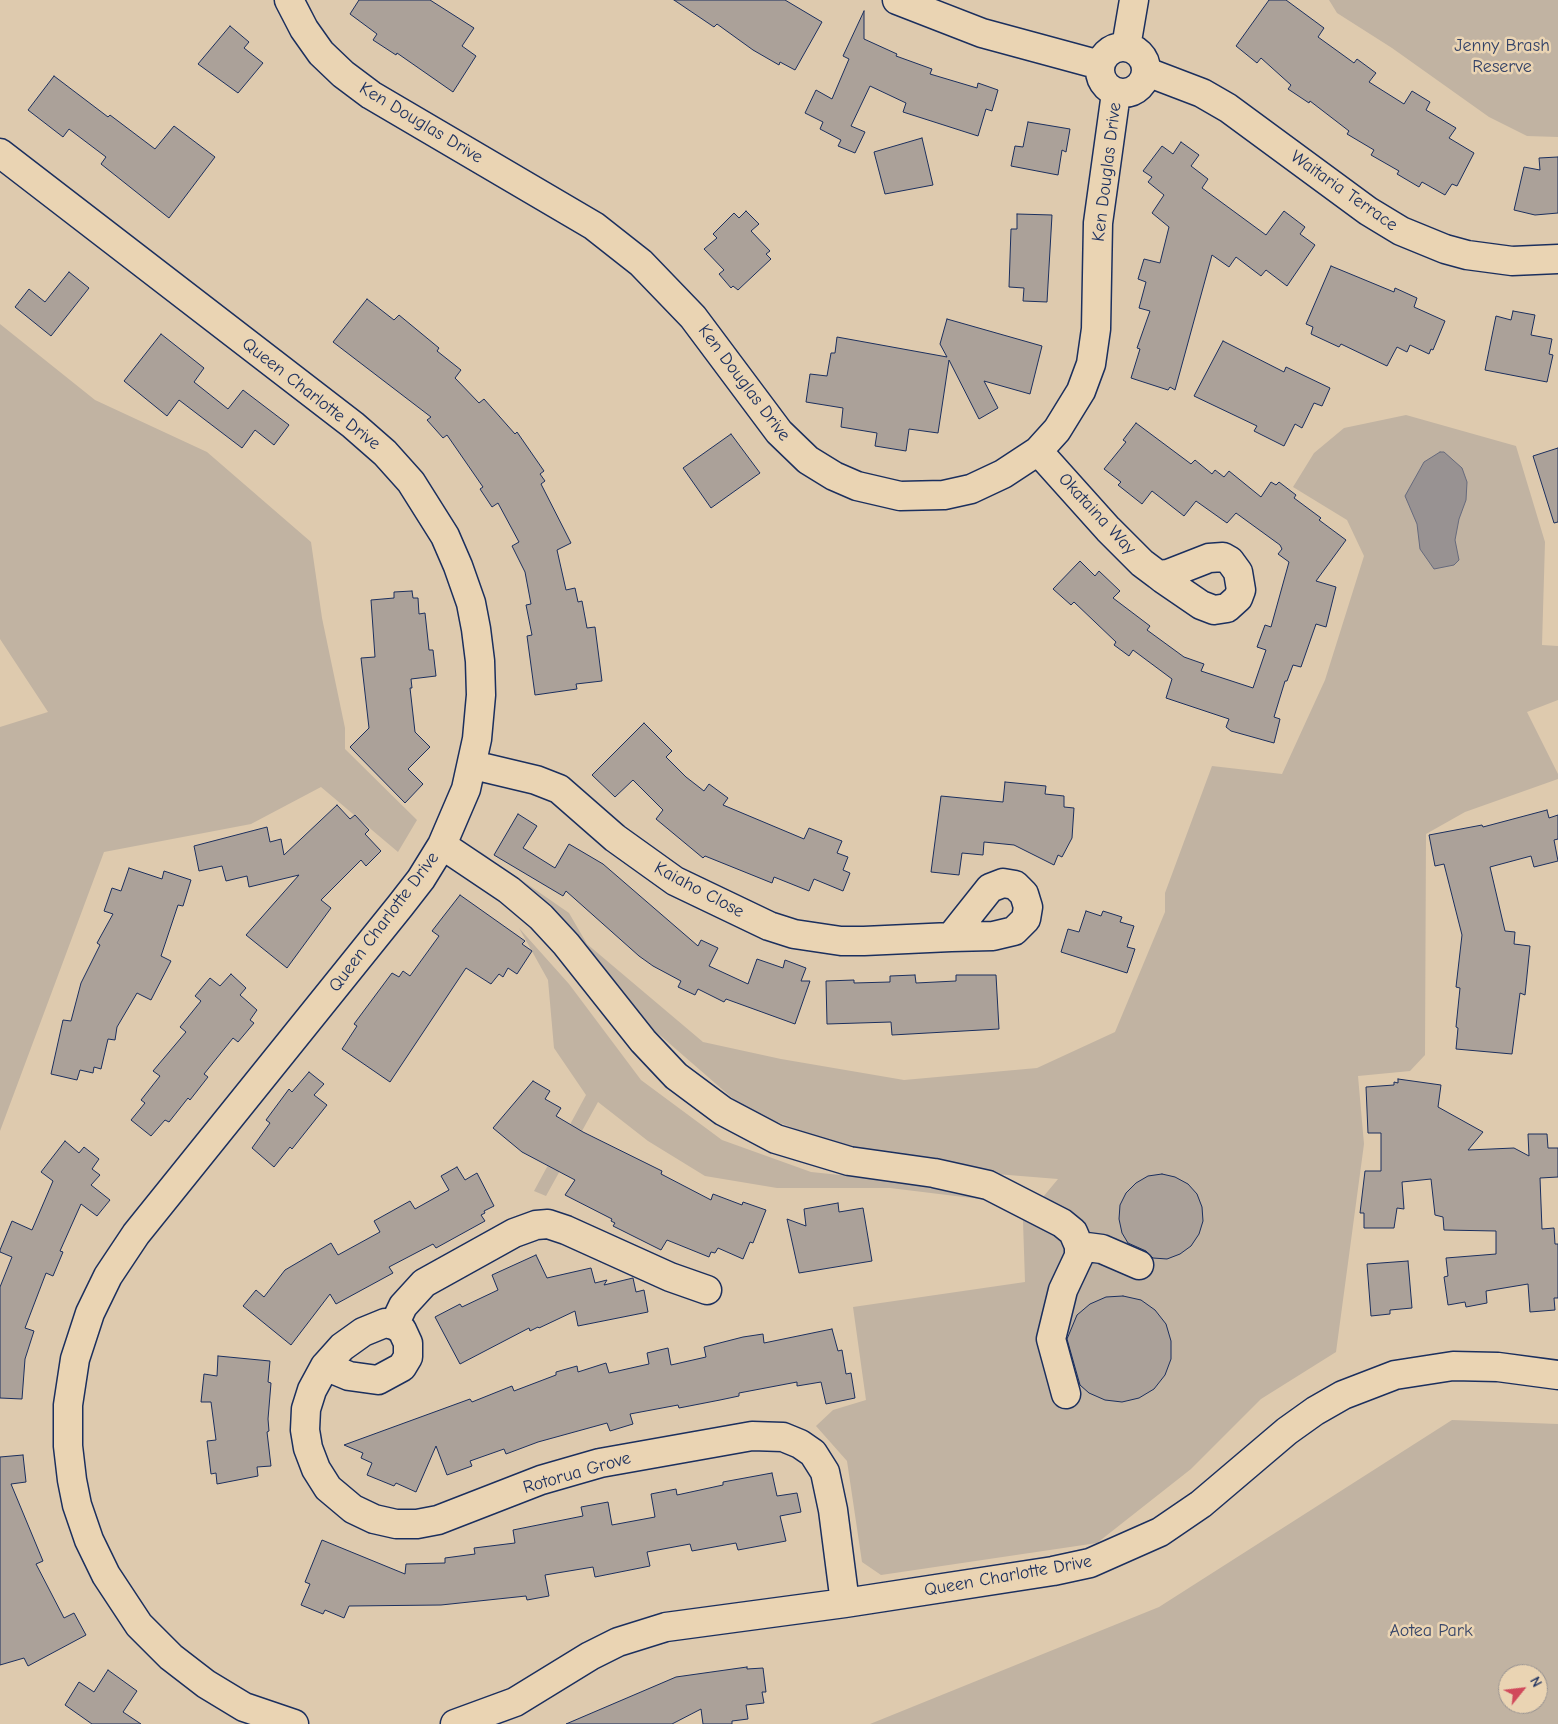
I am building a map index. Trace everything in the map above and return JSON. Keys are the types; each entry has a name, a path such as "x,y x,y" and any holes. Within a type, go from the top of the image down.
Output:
{"street":[{"name":"Ken Douglas Drive","path":"288,0 304,29 321,53 343,74 371,95 587,222 642,263 693,316 790,444 808,460 834,476 875,492 891,495 918,497 944,495 988,482 1020,464 1038,451 1057,430 1076,400 1091,364 1096,329 1098,223 1116,93"},
{"path":"897,0 982,33 1100,65"},
{"path":"1126,47 1134,0"},
{"path":"1126,47 1139,54 1147,72 1136,89 1116,93 1105,85 1101,79 1100,65 1106,54 1111,50 1126,47"},
{"name":"Waitaria Terrace","path":"1147,72 1202,93 1228,108 1368,211 1408,234 1445,249 1488,258 1534,261 1558,259"},
{"name":"Queen Charlotte Drive","path":"1,155 353,425 385,453 411,482 445,536 471,603 480,661 481,695 473,765 456,814 442,845 421,879 400,906 136,1234 104,1284 90,1313 75,1358 68,1405 68,1446 72,1480 77,1504 89,1540 106,1575 139,1625 171,1657 206,1684 244,1706 294,1724"},
{"name":"Okataina Way","path":"1038,451 1108,529 1158,575"},
{"name":"Kaiaho Close","path":"473,765 536,780 559,789 615,838 675,881 769,926 794,934 841,940 951,937"},
{"path":"442,845 509,890 541,917 566,944 643,1041 676,1076 722,1111 776,1139 849,1161 934,1173 988,1185 1062,1223 1073,1232 1079,1246 1079,1256 1063,1290 1051,1339 1066,1394"},
{"path":"325,1366 362,1379 378,1380 402,1367 408,1357 408,1343 402,1330 394,1325 403,1306 424,1283 514,1234 536,1226 548,1224 566,1230 670,1277 707,1290"},
{"path":"1079,1246 1102,1249 1139,1264"},
{"name":"Rotorua Grove","path":"394,1325 384,1324 362,1332 342,1346 325,1366 312,1390 306,1409 305,1430 308,1448 316,1469 328,1488 353,1510 374,1519 396,1524 417,1524 438,1520 541,1480 600,1463 752,1436 783,1436 813,1453 825,1472 833,1510 845,1603"},
{"name":"Queen Charlotte Drive","path":"455,1724 515,1702 590,1656 641,1634 686,1624 845,1603 1090,1564 1160,1532 1201,1504 1286,1431 1314,1411 1343,1395 1395,1375 1453,1366 1498,1367 1558,1375"}],"green space":[{"name":"Jenny Brash Reserve","path":"1329,0 1558,0 1558,137 1527,136 1489,117 1392,48 1337,13"},
{"path":"0,324 95,400 207,452 311,542 322,618 345,728 345,749 417,820 398,852 321,787 251,824 104,852 0,1131 0,727 48,712 0,639"},
{"path":"1406,415 1516,446 1545,542 1542,645 1558,646 1558,700 1527,712 1558,774 1558,779 1465,812 1426,834 1425,1055 1410,1071 1358,1076 1364,1144 1336,1352 1261,1399 1191,1469 1097,1543 881,1575 862,1562 847,1461 816,1426 833,1410 866,1400 853,1307 1025,1282 1023,1221 1058,1179 996,1174 851,1150 746,1110 639,1017 559,925 478,850 569,913 587,944 703,1042 781,1059 904,1080 1037,1068 1115,1032 1165,912 1165,893 1212,766 1282,774 1325,680 1364,556 1347,520 1293,487 1314,453 1344,428"},
{"path":"519,928 569,984 641,1080 722,1140 811,1172 898,1181 980,1199 890,1188 777,1188 705,1176 648,1141 598,1102 546,1196 534,1191 586,1095 554,1048 548,980"},
{"name":"Aotea Park","path":"1452,1420 1558,1424 1558,1724 870,1724 1159,1607"}],"shaded area":[{"path":"1440,452 1444,452 1462,468 1467,482 1466,500 1459,519 1455,540 1459,560 1454,565 1434,569 1420,549 1417,524 1405,496 1424,462"}],"building":[{"path":"359,0 430,0 474,28 462,46 476,56 453,92 397,53 396,55 373,40 377,34 350,14"},
{"path":"674,0 785,0 822,22 795,70 780,62 779,65 753,50 717,24 714,27"},
{"path":"1269,0 1286,0 1324,28 1318,37 1354,63 1357,59 1376,73 1369,82 1404,104 1412,91 1430,102 1426,110 1456,128 1449,138 1474,153 1457,186 1452,184 1445,195 1422,182 1419,187 1397,174 1399,171 1371,155 1374,150 1347,134 1349,131 1310,101 1309,103 1288,89 1291,85 1261,58 1257,63 1236,46"},
{"path":"864,11 864,39 897,54 896,56 932,69 930,74 977,88 978,83 998,90 992,111 986,109 978,136 903,112 906,103 870,86 851,126 865,132 855,153 838,146 841,140 820,129 823,122 805,113 816,90 832,99 849,59 843,56"},
{"path":"230,26 249,42 244,48 263,63 238,93 198,64"},
{"path":"54,76 108,117 110,115 155,149 174,126 215,157 169,218 101,164 106,157 69,129 63,137 28,110"},
{"path":"1028,122 1070,129 1066,152 1062,150 1058,175 1011,166 1015,146 1023,147"},
{"path":"922,138 933,185 885,194 874,152"},
{"path":"1181,142 1199,155 1191,166 1208,179 1202,188 1266,235 1284,211 1305,227 1300,234 1315,245 1287,286 1266,270 1261,276 1236,257 1229,267 1212,255 1175,390 1170,387 1168,390 1131,378 1140,349 1137,348 1150,311 1139,308 1146,282 1138,279 1144,259 1160,263 1169,227 1152,213 1164,195 1148,182 1152,177 1143,171 1162,146 1173,154"},
{"path":"1558,157 1558,213 1535,215 1514,210 1524,167 1540,170 1539,158"},
{"path":"746,211 759,224 751,231 770,251 766,254 771,259 738,290 733,286 731,288 719,274 724,270 704,249 717,238 713,234 734,213 739,218"},
{"path":"1017,214 1052,215 1047,302 1023,301 1024,288 1009,287 1011,229 1017,229"},
{"path":"1331,266 1394,292 1395,288 1417,298 1414,307 1445,321 1433,350 1431,349 1429,354 1410,345 1407,352 1397,347 1387,366 1341,344 1339,347 1311,334 1313,327 1306,324"},
{"path":"69,272 89,288 51,336 15,307 29,289 45,302"},
{"path":"367,299 394,320 399,315 439,348 437,351 461,370 455,378 479,403 484,399 515,434 517,432 544,471 540,474 545,481 541,484 571,543 557,550 566,590 575,588 578,602 582,601 587,628 595,627 602,681 576,684 577,689 535,695 527,636 532,635 526,605 531,604 525,572 512,546 519,542 498,503 492,507 480,489 483,487 447,435 443,438 427,420 431,417 333,342"},
{"path":"1513,311 1535,315 1531,335 1552,339 1549,354 1553,355 1547,382 1485,370 1496,316 1511,320"},
{"path":"947,319 1042,346 1030,394 984,381 998,408 979,419 949,360 938,433 909,429 906,451 875,446 877,433 841,427 843,408 806,402 810,374 827,376 831,353 835,353 837,337 947,357 940,344"},
{"path":"161,334 204,368 194,382 228,409 243,390 289,425 274,445 255,430 242,448 179,400 167,416 124,381"},
{"path":"1223,341 1284,372 1286,367 1330,388 1322,406 1314,403 1302,428 1295,424 1284,446 1254,431 1257,426 1194,396"},
{"path":"1136,423 1191,464 1195,460 1212,474 1215,470 1224,477 1229,471 1261,497 1271,482 1276,485 1279,482 1296,495 1294,498 1321,518 1319,520 1346,540 1316,581 1336,587 1326,627 1316,624 1301,667 1293,665 1287,681 1285,681 1274,717 1280,719 1274,743 1231,731 1226,727 1229,719 1166,698 1172,679 1133,650 1129,656 1114,645 1116,642 1074,602 1071,605 1053,589 1080,561 1095,576 1099,571 1120,591 1113,598 1150,626 1147,630 1184,657 1204,664 1201,671 1253,688 1266,650 1257,647 1265,625 1271,627 1289,562 1278,554 1282,549 1280,545 1236,513 1227,523 1196,501 1184,516 1152,491 1142,504 1118,485 1121,482 1104,469 1126,442 1123,440"},
{"path":"731,434 760,473 711,508 683,468"},
{"path":"1558,448 1558,522 1554,523 1533,456"},
{"path":"412,591 413,598 418,598 419,614 425,613 429,650 433,650 436,676 411,679 412,688 410,688 415,732 430,747 408,769 423,784 405,803 350,747 369,728 361,658 375,657 371,600 394,598 394,592"},
{"path":"644,723 672,751 666,757 686,777 704,791 709,784 728,798 723,805 804,839 809,828 842,841 837,853 848,857 843,870 850,873 843,891 814,879 809,891 774,877 772,883 705,856 703,858 656,819 663,810 633,780 615,797 592,775"},
{"path":"1005,782 1046,786 1045,794 1064,796 1064,807 1074,808 1072,838 1062,857 1058,855 1054,865 1014,845 984,842 983,855 962,853 959,875 931,872 941,796 1003,802"},
{"path":"337,805 350,819 355,815 369,830 365,834 381,851 366,866 361,860 321,900 331,908 287,968 246,935 299,875 249,887 247,876 226,881 222,866 199,871 194,846 267,827 270,842 281,839 284,855"},
{"path":"1547,810 1549,818 1558,815 1558,839 1554,840 1558,861 1534,867 1531,856 1490,867 1505,931 1515,932 1514,944 1530,946 1525,995 1520,993 1512,1054 1456,1049 1460,988 1456,987 1462,935 1444,864 1435,866 1429,835 1482,825 1483,827"},
{"path":"518,814 537,826 523,848 555,868 569,844 603,864 698,946 701,940 718,948 709,966 748,984 757,959 783,968 785,960 806,968 801,981 810,981 795,1024 726,999 724,1002 698,989 695,995 678,987 681,981 639,956 566,891 563,896 494,855"},
{"path":"129,868 162,879 164,871 191,880 183,906 178,905 161,956 171,961 151,1000 137,993 117,1027 115,1040 108,1039 101,1069 94,1067 93,1073 80,1070 77,1080 51,1074 63,1020 71,1021 81,983 100,945 97,943 113,914 104,911 112,888 121,891"},
{"path":"460,895 525,941 522,944 532,951 517,974 508,968 503,977 499,974 491,984 466,968 390,1082 342,1049 357,1026 354,1024 392,973 399,977 403,971 410,976 439,936 432,931"},
{"path":"1086,911 1101,916 1103,911 1122,917 1120,922 1134,926 1127,947 1135,949 1127,973 1061,952 1068,929 1079,932"},
{"path":"231,974 246,988 240,995 257,1010 250,1020 254,1023 238,1042 233,1038 204,1074 208,1077 190,1100 188,1098 169,1122 165,1120 151,1136 131,1120 145,1103 141,1100 160,1076 153,1071 186,1032 180,1027 201,1001 195,996 210,978 220,986"},
{"path":"915,975 916,983 956,981 956,975 996,975 999,1029 892,1035 891,1022 827,1024 826,981 854,980 854,983 890,982 890,976"},
{"path":"309,1072 324,1084 314,1095 327,1105 292,1149 290,1147 274,1167 252,1148 270,1123 266,1120 289,1089 292,1092"},
{"path":"1398,1079 1441,1085 1438,1107 1483,1132 1468,1150 1514,1148 1529,1156 1528,1134 1547,1134 1548,1148 1558,1148 1558,1177 1540,1178 1542,1229 1554,1228 1555,1244 1558,1244 1558,1298 1554,1298 1555,1310 1530,1312 1528,1284 1486,1291 1487,1303 1466,1307 1465,1302 1448,1305 1444,1277 1448,1276 1446,1258 1496,1254 1496,1231 1444,1230 1443,1217 1435,1215 1431,1179 1402,1182 1404,1209 1397,1208 1394,1228 1364,1228 1364,1213 1360,1213 1365,1171 1381,1171 1381,1133 1368,1133 1366,1087 1394,1085 1394,1082 1398,1083"},
{"path":"533,1081 550,1091 545,1099 561,1108 556,1116 583,1132 662,1171 661,1174 711,1200 713,1194 742,1205 743,1202 766,1210 753,1243 750,1242 743,1259 718,1248 715,1253 711,1252 709,1257 667,1240 661,1250 613,1226 615,1223 611,1221 612,1219 565,1195 575,1180 522,1152 493,1128"},
{"path":"65,1141 79,1153 84,1147 99,1159 92,1169 100,1175 91,1185 110,1200 97,1216 81,1204 60,1251 63,1252 53,1276 46,1273 25,1328 34,1331 25,1359 22,1399 0,1398 0,1287 12,1257 0,1252 0,1250 12,1221 32,1230 53,1181 41,1172"},
{"path":"457,1167 465,1180 477,1173 494,1206 484,1211 485,1213 481,1215 485,1221 436,1248 433,1244 389,1267 393,1273 336,1304 330,1294 291,1345 243,1306 256,1290 264,1297 285,1270 331,1243 338,1255 380,1232 374,1221 410,1201 415,1209 449,1190 441,1176"},
{"path":"1162,1174 1175,1177 1188,1184 1197,1194 1202,1207 1203,1221 1199,1234 1191,1246 1180,1254 1167,1259 1153,1258 1146,1251 1128,1243 1122,1233 1119,1219 1120,1205 1126,1193 1136,1183 1148,1176"},
{"path":"838,1203 839,1212 863,1208 872,1261 799,1273 787,1219 806,1226 804,1209"},
{"path":"536,1255 547,1278 591,1268 595,1283 607,1280 604,1285 633,1278 636,1292 644,1290 648,1312 578,1326 575,1311 539,1328 530,1331 529,1328 460,1364 435,1317 460,1304 462,1307 498,1290 492,1275"},
{"path":"1408,1261 1412,1308 1390,1310 1390,1314 1371,1316 1367,1264"},
{"path":"1123,1296 1141,1300 1155,1310 1166,1324 1171,1341 1171,1359 1165,1375 1154,1389 1139,1398 1122,1402 1105,1400 1089,1393 1080,1385 1067,1339 1077,1315 1090,1304 1106,1297"},
{"path":"832,1329 838,1351 842,1350 846,1374 851,1373 855,1398 826,1404 821,1382 797,1386 797,1382 739,1393 739,1396 679,1408 678,1405 630,1414 633,1424 610,1431 607,1423 538,1442 506,1454 504,1449 470,1461 472,1466 447,1475 436,1446 416,1492 396,1483 394,1486 367,1475 372,1463 361,1458 363,1453 344,1445 470,1399 472,1402 512,1386 514,1391 556,1375 556,1372 577,1366 578,1372 606,1363 609,1373 649,1364 647,1353 668,1348 671,1365 706,1357 704,1347 743,1337 763,1334 764,1343"},
{"path":"218,1356 270,1361 268,1382 271,1383 269,1431 267,1432 271,1466 257,1467 258,1476 217,1484 216,1473 211,1474 207,1441 216,1440 211,1402 201,1402 204,1374 217,1376"},
{"path":"23,1455 26,1482 11,1484 43,1561 36,1564 64,1618 74,1613 86,1635 28,1666 24,1658 0,1665 0,1457"},
{"path":"772,1473 777,1496 797,1493 801,1512 780,1516 786,1541 738,1550 736,1543 692,1551 690,1544 647,1552 650,1566 595,1577 593,1567 545,1575 549,1596 527,1600 526,1596 441,1605 349,1606 344,1618 325,1610 323,1614 301,1605 310,1584 305,1582 322,1540 405,1574 406,1564 445,1563 445,1558 475,1554 474,1548 515,1543 513,1530 583,1516 581,1507 608,1502 612,1525 655,1517 651,1494 676,1489 677,1495 723,1485 723,1482"},
{"path":"747,1667 747,1669 763,1668 766,1692 762,1692 764,1703 746,1705 748,1719 732,1721 732,1724 703,1724 701,1709 672,1724 566,1724 676,1677"},
{"path":"108,1670 137,1691 123,1712 141,1724 92,1724 65,1705 79,1682 94,1692"}]}
